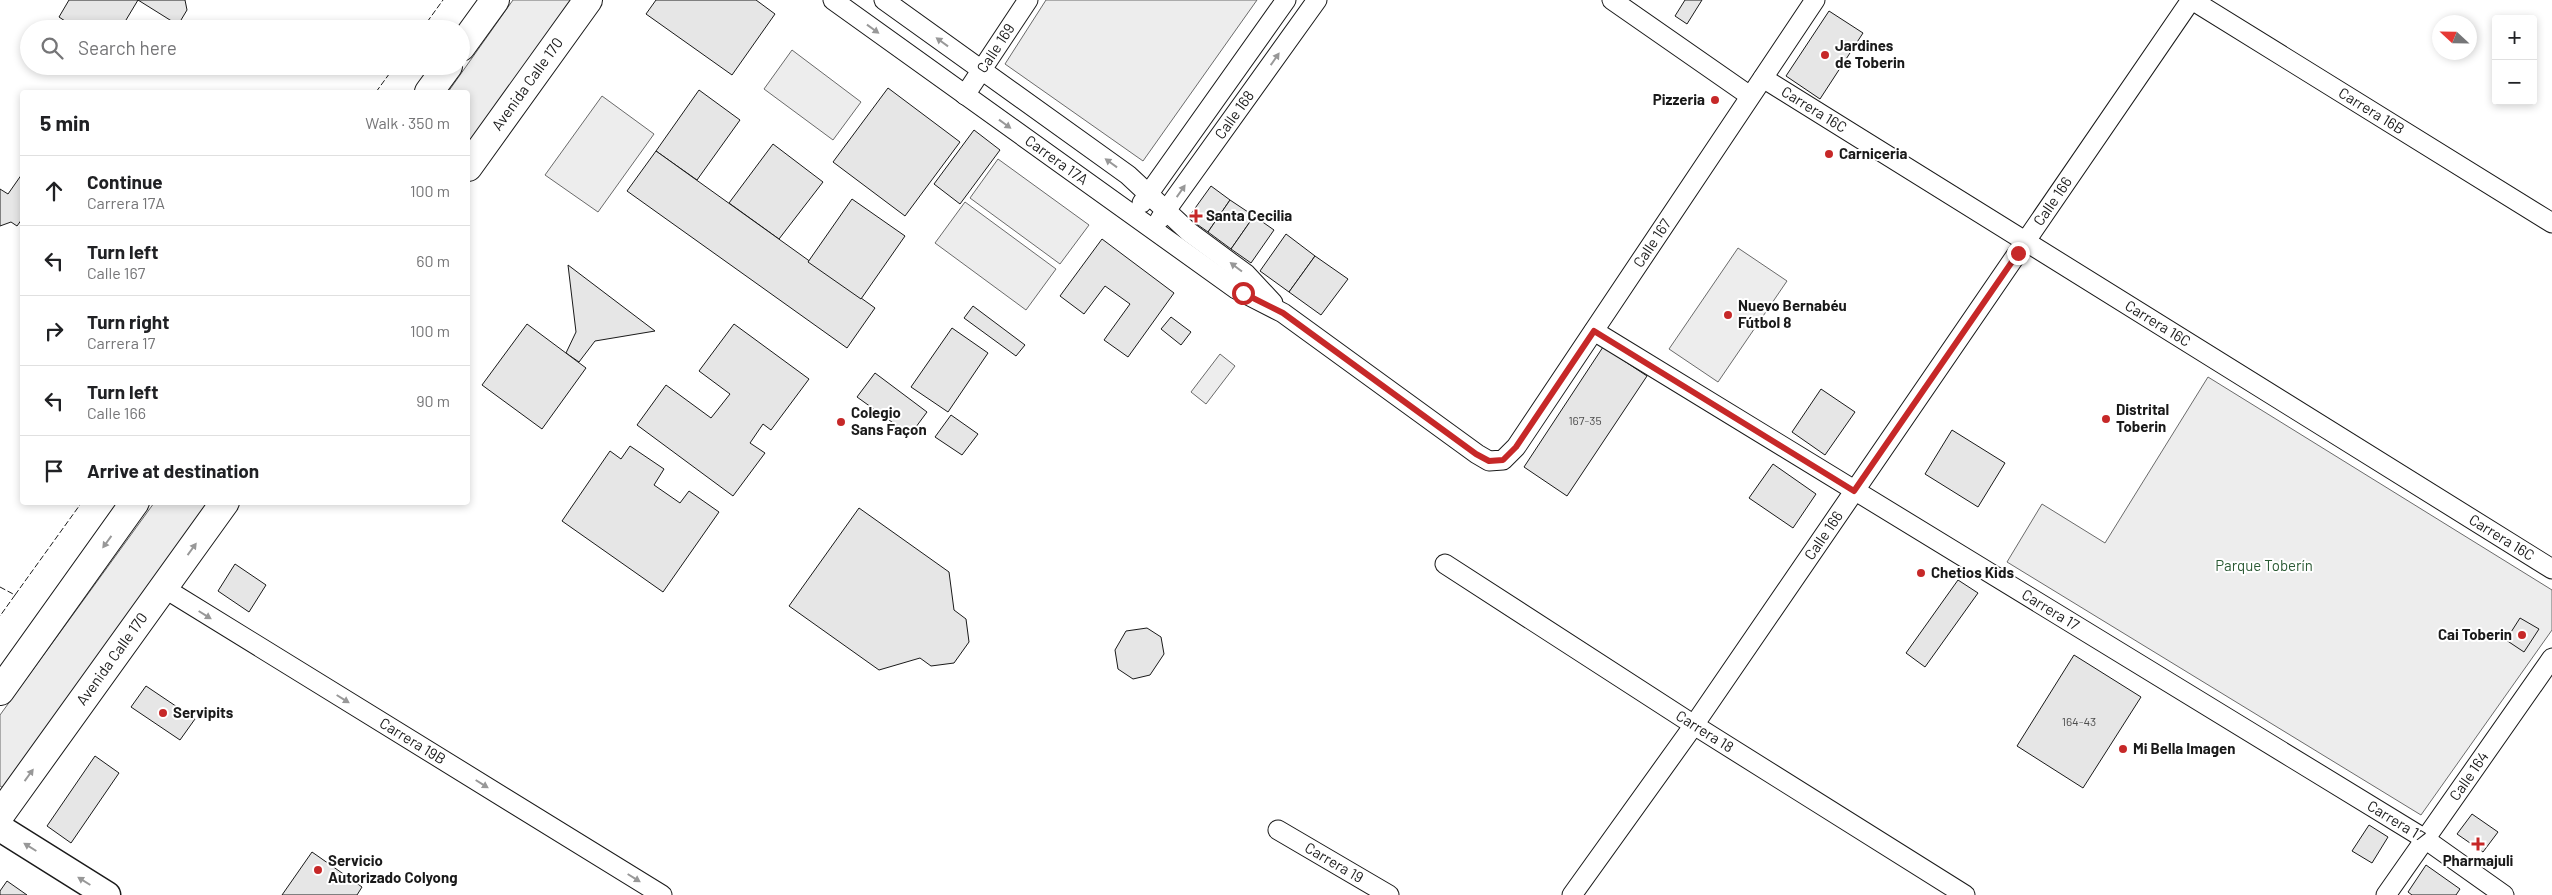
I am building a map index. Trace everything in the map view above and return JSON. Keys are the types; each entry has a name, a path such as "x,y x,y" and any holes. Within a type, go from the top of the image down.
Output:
{"main road":[{"path":"470,35 495,0"},
{"name":"Avenida Calle 170","path":"470,164 588,0"},
{"path":"430,90 441,75"},
{"path":"0,691 133,505"},
{"name":"Avenida Calle 170","path":"0,815 223,505"},
{"path":"0,828 107,895"}],"street":[{"name":"Carrera 17A","path":"834,0 1132,217 1236,289 1283,313 1476,454"},
{"name":"Carrera 17A","path":"884,0 1128,175 1189,232 1246,274 1283,313"},
{"name":"Calle 169","path":"965,95 1028,0"},
{"name":"Calle 168","path":"1132,217 1286,0"},
{"name":"Calle 168","path":"1152,230 1317,0"},
{"path":"1612,0 1750,96"},
{"name":"Calle 167","path":"1476,454 1489,461 1503,460 1516,447 1815,0"},
{"name":"Carrera 16B","path":"2192,0 2552,223"},
{"name":"Calle 166","path":"1572,895 1694,724 2192,0"},
{"name":"Carrera 16C","path":"1763,78 2552,569"},
{"name":"Carrera 17","path":"1594,331 2425,839 2504,895"},
{"name":"Carrera 18","path":"1446,564 1694,724 1965,895"},
{"name":"Carrera 19B","path":"164,588 662,895"},
{"name":"Calle 164","path":"2386,895 2552,658"},
{"name":"Carrera 19","path":"1278,830 1389,895"}],"green space":[{"path":"513,0 575,0 470,146 470,90 449,90 460,75 470,75 470,61"},
{"path":"1046,0 1257,0 1143,161 1005,64"},
{"path":"792,50 861,102 833,140 764,89"},
{"path":"602,96 654,134 598,212 545,175"},
{"path":"998,159 1089,225 1060,264 970,198"},
{"path":"965,202 1056,269 1026,310 935,243"},
{"name":"Nuevo Bernabéu Fútbol 8","path":"1738,248 1787,281 1718,382 1669,349"},
{"path":"1220,354 1235,366 1206,404 1191,392"},
{"name":"Parque Toberín","path":"2208,377 2552,590 2552,630 2421,815 2007,562 2042,504 2105,543"},
{"path":"153,505 213,505 7,790 0,786 0,715"}],"building":[{"path":"69,0 138,0 126,20 64,20 59,17"},
{"path":"138,0 185,0 187,10 181,20 170,20"},
{"path":"656,0 756,0 775,14 732,75 646,14"},
{"path":"1685,0 1702,0 1687,24 1675,16"},
{"name":"Jardines de Toberin","path":"1829,11 1863,33 1820,99 1786,76"},
{"path":"888,88 960,142 905,216 833,162"},
{"path":"699,90 740,120 697,180 656,151"},
{"path":"974,130 1000,150 960,204 934,184"},
{"path":"773,144 823,182 779,239 729,203"},
{"path":"656,151 875,308 847,348 627,191"},
{"path":"20,177 20,222 17,226 11,222 0,226 0,189 8,194"},
{"path":"1211,186 1230,200 1208,232 1188,218"},
{"path":"852,199 905,236 861,299 808,262"},
{"path":"1230,200 1254,216 1231,249 1208,232"},
{"path":"1254,216 1274,230 1251,263 1231,249"},
{"path":"1286,234 1315,256 1289,292 1260,271"},
{"path":"1102,239 1174,293 1128,357 1104,340 1130,304 1105,286 1084,314 1060,296"},
{"path":"1315,256 1348,279 1321,315 1289,292"},
{"path":"568,265 655,331 595,341 579,362 566,353 576,332"},
{"path":"973,306 1025,345 1016,356 964,318"},
{"path":"1171,317 1191,332 1181,345 1161,329"},
{"path":"527,324 586,368 542,429 482,385"},
{"path":"734,324 809,379 771,430 763,424 750,443 765,453 733,496 637,425 666,385 711,418 730,394 699,371"},
{"path":"952,328 988,353 948,412 911,387"},
{"path":"1603,347 1647,376 1567,496 1524,467"},
{"path":"875,373 927,412 910,435 857,397"},
{"path":"1821,389 1855,412 1825,455 1792,432"},
{"path":"951,415 978,434 962,455 935,437"},
{"path":"1952,430 2005,463 1978,507 1925,474"},
{"path":"630,446 664,469 654,485 680,503 689,491 719,512 663,592 562,521 610,451 621,459"},
{"path":"1773,464 1816,494 1793,528 1749,498"},
{"path":"859,508 949,572 954,610 966,619 969,642 954,663 931,666 920,658 879,670 789,606"},
{"path":"235,564 266,585 249,612 218,591"},
{"path":"1958,580 1978,593 1925,667 1906,653"},
{"name":"Cai Toberin","path":"2520,618 2539,629 2524,652 2506,640"},
{"path":"1147,628 1161,637 1164,654 1150,675 1133,679 1118,669 1115,650 1126,631"},
{"path":"2074,655 2141,697 2083,788 2017,746"},
{"name":"Servipits","path":"146,686 195,719 180,740 131,707"},
{"path":"95,756 119,773 71,843 47,826"},
{"path":"2472,814 2498,832 2483,852 2457,834"},
{"path":"2369,825 2388,837 2372,863 2352,851"},
{"name":"Servicio Autorizado Colyong","path":"312,852 362,887 357,895 282,895"},
{"path":"2426,865 2460,889 2456,895 2412,895 2408,892"},
{"path":"7,881 27,895 0,895 0,891"}],"fence":[{"path":"429,20 443,0"},
{"path":"377,90 388,75"},
{"path":"15,595 80,505"},
{"path":"0,587 15,595 0,616"}],"place":[{"name":"Jardines de Toberin","path":"1825,55"},
{"name":"Pizzeria","path":"1715,100"},
{"name":"Carniceria","path":"1829,154"},
{"name":"Santa Cecilia","path":"1196,216"},
{"name":"Nuevo Bernabéu Fútbol 8","path":"1728,315"},
{"name":"Distrital Toberin","path":"2106,419"},
{"name":"Colegio Sans Façon","path":"841,422"},
{"name":"Chetios Kids","path":"1921,573"},
{"name":"Cai Toberin","path":"2522,635"},
{"name":"Servipits","path":"163,713"},
{"name":"Mi Bella Imagen","path":"2123,749"},
{"name":"Pharmajuli","path":"2478,844"},
{"name":"Servicio Autorizado Colyong","path":"318,870"}],"route":[{"path":"1243,293 1283,313 1476,454 1489,461 1503,460 1516,447 1594,331 1854,491 2018,253"}]}
